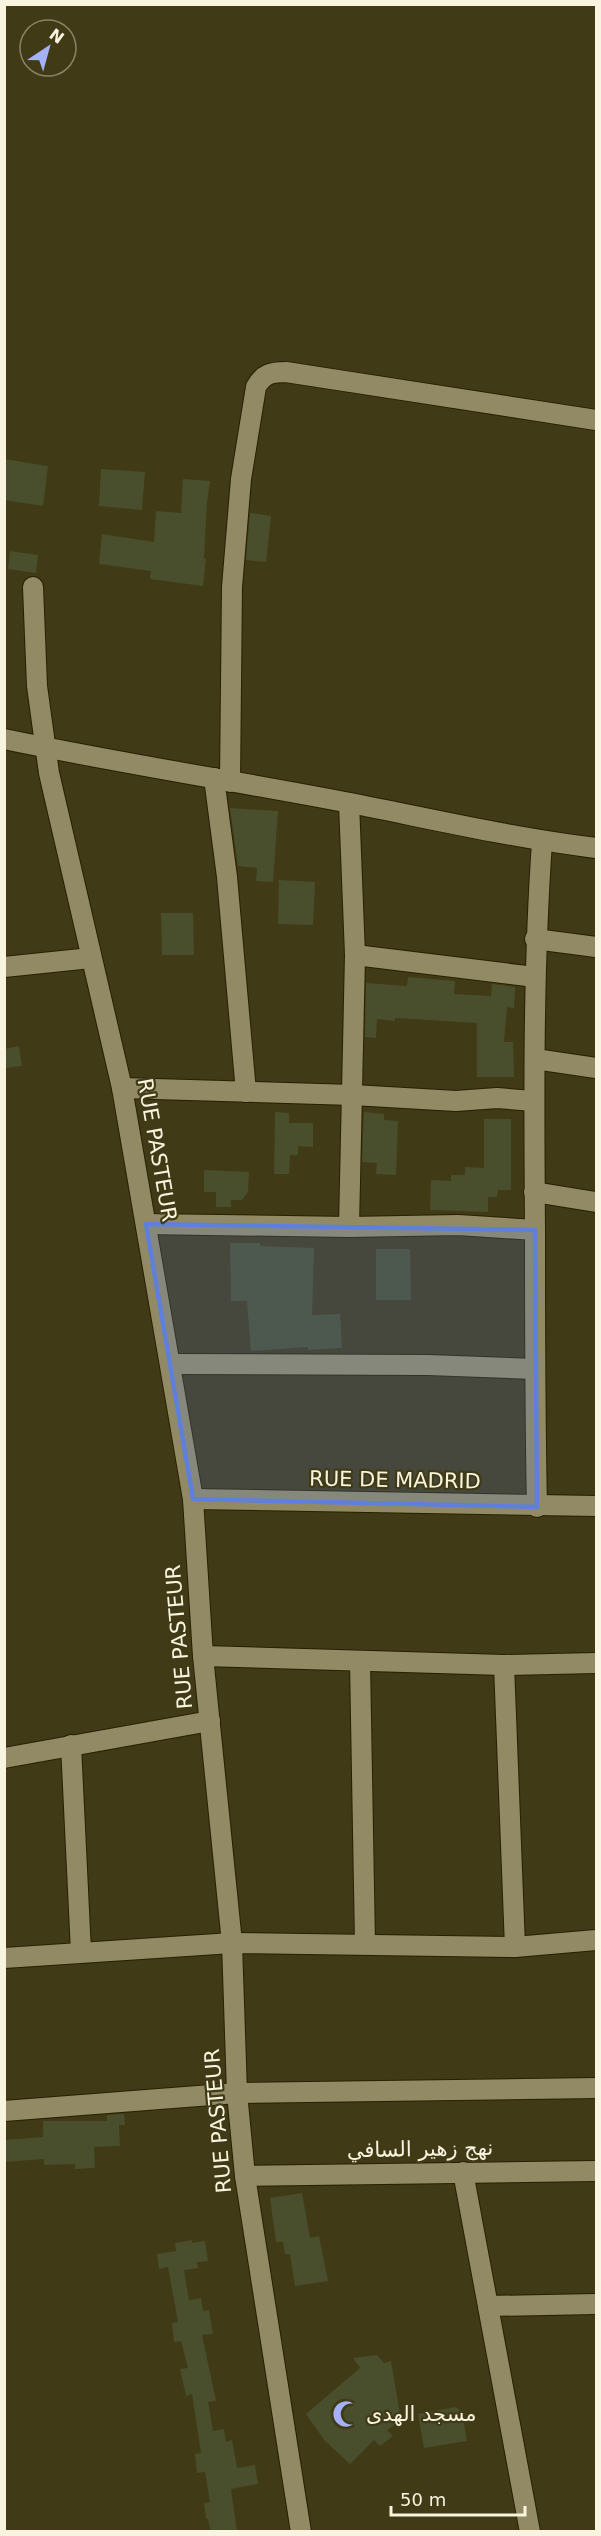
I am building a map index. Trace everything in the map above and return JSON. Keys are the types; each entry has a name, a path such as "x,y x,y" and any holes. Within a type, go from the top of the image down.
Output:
{"street":[{"path":"246,1092 229,900 222,780 232,588 241,479 256,387 268,374 285,372 597,420"},
{"name":"RUE PASTEUR","path":"33,587 38,686 45,747 122,1088 193,1499 203,1656 232,1943 237,2093 245,2176 301,2532"},
{"path":"4,739 349,803 542,842 597,848"},
{"path":"349,803 355,956 349,1227"},
{"path":"537,1507 533,1101 535,939 542,842"},
{"path":"535,939 597,947"},
{"path":"355,956 535,977"},
{"path":"4,967 91,958"},
{"path":"535,1059 597,1068"},
{"path":"122,1088 353,1095 456,1101 497,1098 533,1101"},
{"path":"534,1192 597,1202"},
{"path":"146,1224 349,1227 458,1225 535,1230"},
{"path":"170,1364 428,1365 534,1369"},
{"name":"RUE DE MADRID","path":"193,1499 537,1507 597,1506"},
{"path":"203,1656 504,1665 597,1663"},
{"path":"360,1661 365,1944"},
{"path":"504,1665 515,1947"},
{"path":"4,1758 210,1721"},
{"path":"71,1745 81,1953"},
{"path":"4,1958 232,1943 515,1947 597,1940"},
{"path":"4,2111 237,2093 597,2088"},
{"name":"نهج زهير السافي","path":"245,2176 597,2171"},
{"path":"463,2172 530,2532"},
{"path":"488,2306 597,2304"}],"highlighted area":[{"path":"146,1224 535,1230 537,1507 193,1499"}],"building":[{"path":"4,459 48,466 43,506 4,500"},
{"path":"101,469 145,472 142,510 99,506"},
{"path":"183,479 210,481 203,586 150,579 151,571 99,564 102,534 154,542 156,511 181,513"},
{"path":"250,513 271,516 266,562 246,560"},
{"path":"10,551 38,555 36,573 8,569"},
{"path":"230,808 278,811 273,882 256,881 257,868 238,866"},
{"path":"279,880 315,882 313,925 278,924"},
{"path":"161,913 193,913 194,955 162,955"},
{"path":"408,977 455,981 454,994 491,996 492,984 515,987 514,1008 507,1007 504,1042 513,1042 514,1077 477,1077 477,1023 377,1019 376,1038 365,1037 366,983 407,986"},
{"path":"19,1046 22,1066 4,1068 4,1049"},
{"path":"275,1112 289,1113 289,1123 313,1123 313,1147 298,1146 298,1155 290,1155 289,1174 274,1174"},
{"path":"364,1112 384,1114 384,1120 398,1121 396,1175 376,1174 377,1163 362,1162"},
{"path":"484,1119 511,1119 511,1190 498,1190 497,1197 488,1197 488,1212 430,1210 431,1180 451,1181 451,1175 465,1175 465,1167 484,1168"},
{"path":"204,1170 249,1172 248,1192 242,1200 231,1200 231,1207 216,1207 216,1192 204,1192"},
{"path":"230,1243 314,1248 312,1315 340,1314 342,1348 308,1350 308,1347 251,1351 247,1301 231,1301"},
{"path":"376,1249 410,1249 411,1300 376,1300"},
{"path":"124,2114 125,2125 119,2125 120,2146 94,2147 95,2168 75,2169 75,2164 44,2165 44,2159 4,2162 4,2140 43,2137 43,2121 107,2121 107,2115"},
{"path":"302,2193 310,2238 319,2236 328,2281 295,2286 290,2254 285,2254 283,2242 276,2242 270,2198"},
{"path":"192,2240 192,2243 205,2241 208,2261 197,2262 198,2268 184,2270 189,2300 201,2298 203,2311 209,2310 213,2334 202,2335 216,2401 208,2402 213,2431 224,2429 226,2442 232,2440 237,2468 255,2465 258,2484 231,2489 237,2532 211,2532 208,2519 206,2519 204,2503 210,2502 205,2472 197,2473 195,2454 201,2453 192,2394 186,2396 180,2369 188,2368 181,2341 174,2342 172,2323 178,2322 168,2267 159,2269 157,2254 176,2251 175,2243"},
{"path":"377,2355 384,2363 391,2361 401,2420 387,2430 393,2436 380,2446 374,2440 350,2464 325,2441 306,2414 360,2368 353,2358"},
{"path":"456,2407 462,2412 467,2441 424,2448 418,2414"}],"place":[{"name":"مسجد الهدى","path":"346,2414"}]}
